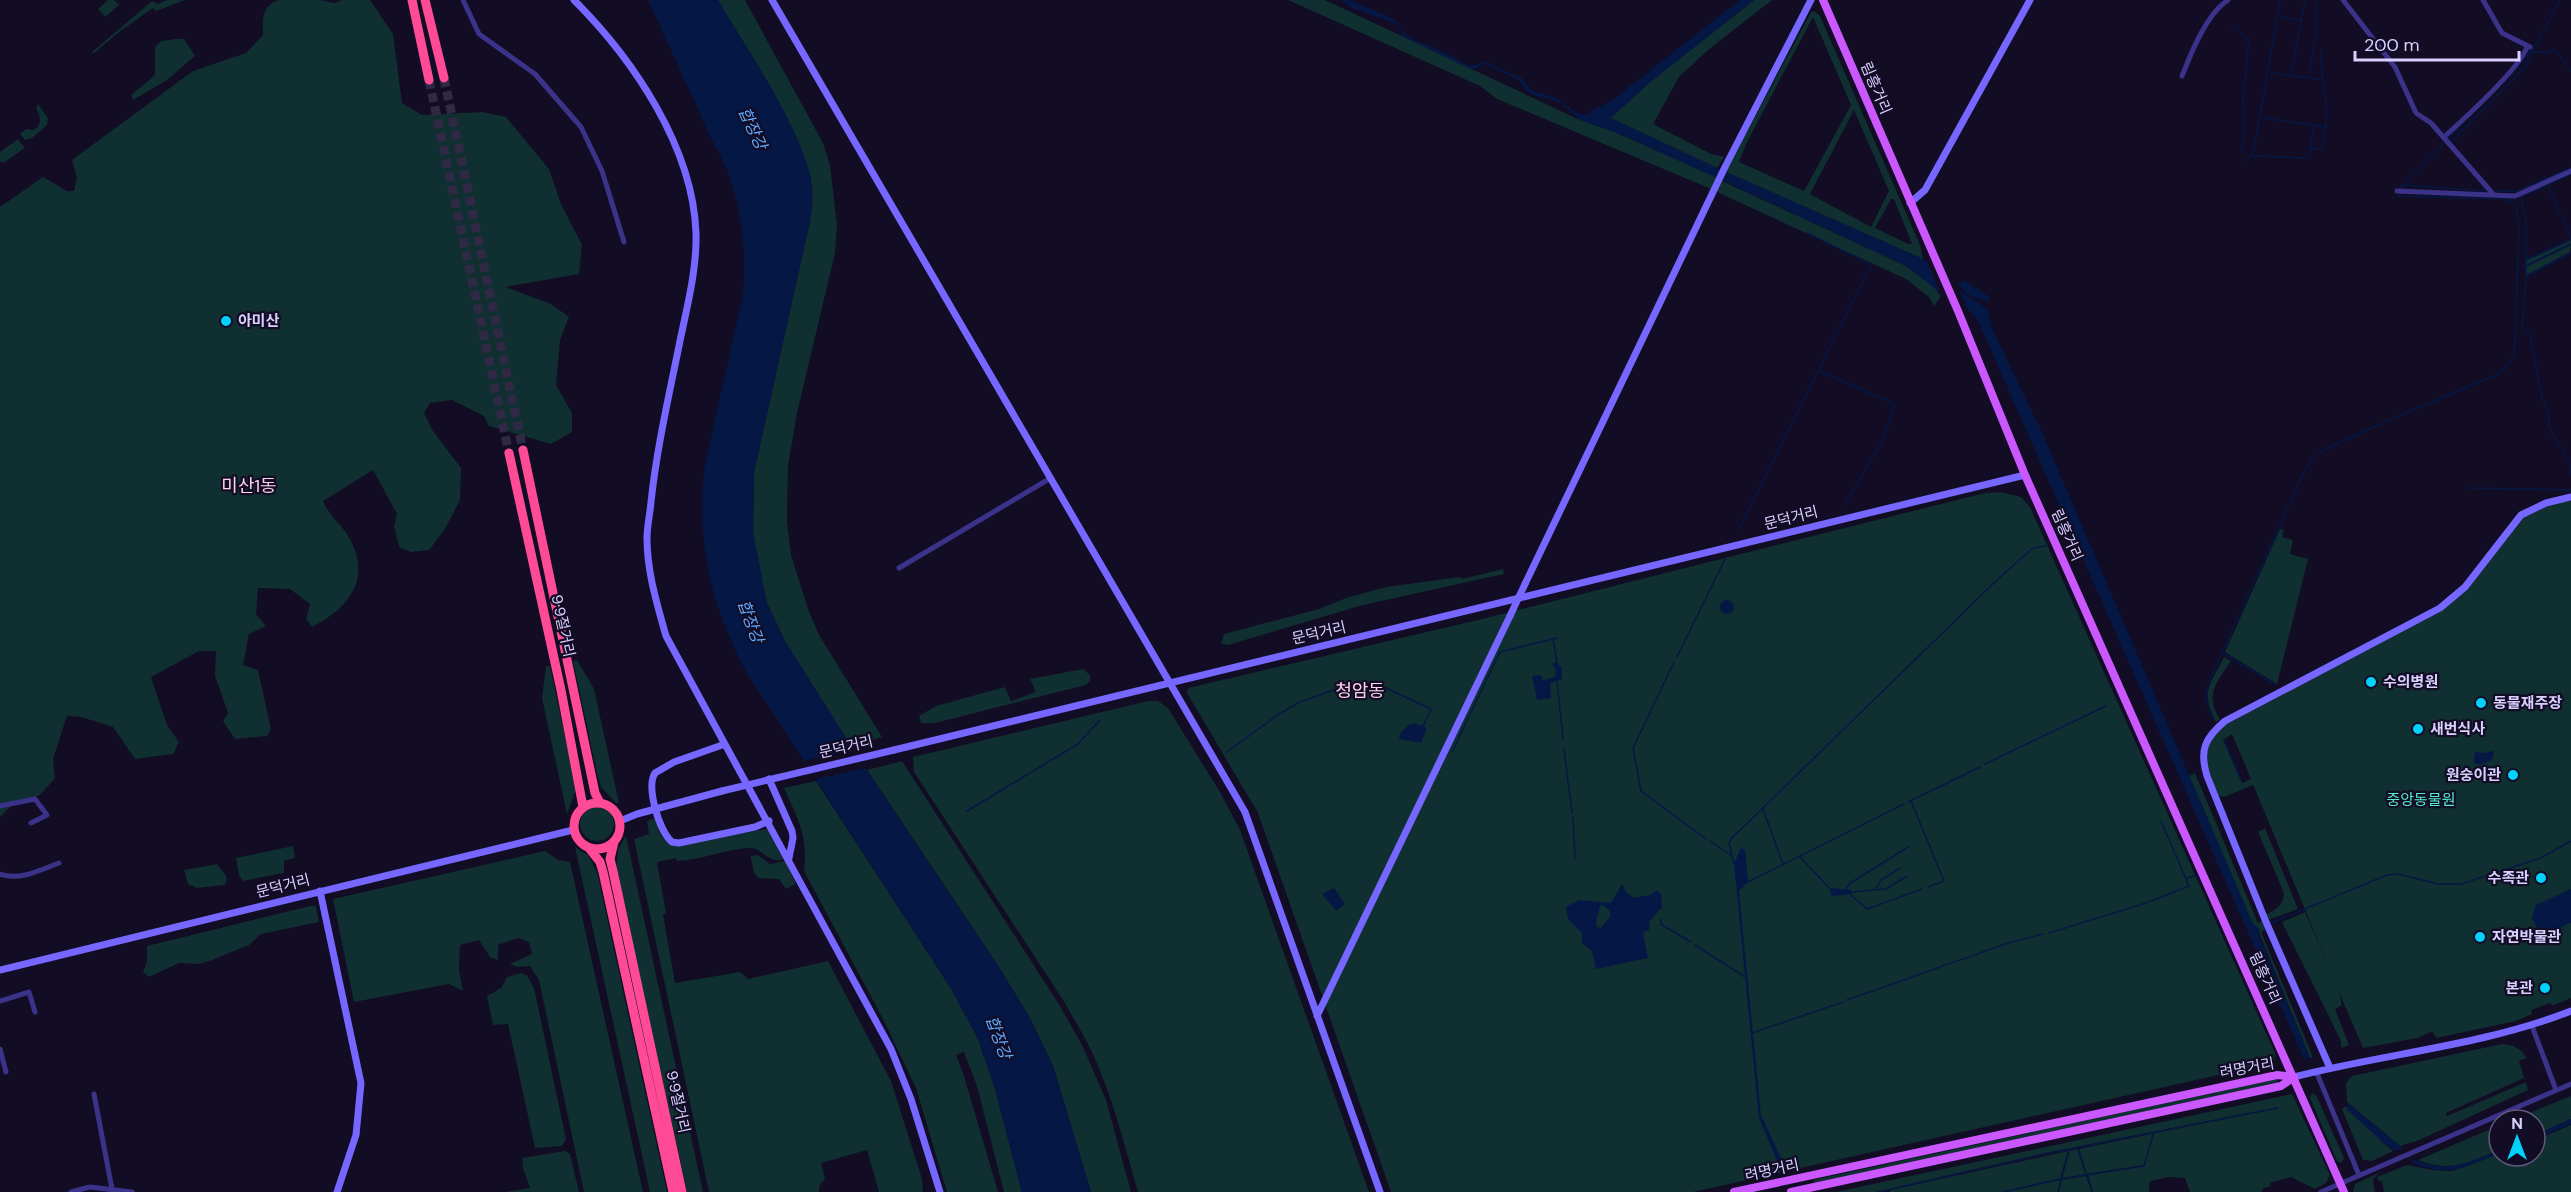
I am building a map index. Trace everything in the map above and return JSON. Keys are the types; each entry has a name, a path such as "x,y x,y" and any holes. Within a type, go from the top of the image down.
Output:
{"highway":[{"path":"412,0 429,80"},
{"path":"424,0 444,78"},
{"name":"9·9절거리","path":"523,450 595,793 600,803"},
{"name":"9·9절거리","path":"509,453 561,690 583,807"},
{"path":"600,803 613,809 620,821 618,836 614,842 602,849 589,848 579,841 573,830 575,817 583,807 600,803"},
{"name":"9·9절거리","path":"614,842 610,860 612,871 682,1192"},
{"name":"9·9절거리","path":"589,848 600,862 603,873 673,1192"}],"main road":[{"name":"림흥거리","path":"1823,0 1958,310 2025,475 2344,1192"},
{"name":"려명거리","path":"1734,1192 2277,1075 2294,1077"},
{"name":"려명거리","path":"1791,1192 2281,1086 2294,1077"}],"street":[{"path":"463,0 479,34 535,74 581,128 602,171 624,242"},
{"path":"574,0 610,39 638,79 681,158 691,192 696,232 693,273 658,454 647,538 653,591 666,636 769,821 891,1049 911,1099 940,1192"},
{"path":"772,0 1245,812 1380,1192"},
{"path":"1317,1016 1719,179 1811,0"},
{"path":"1910,203 1925,190 2030,0"},
{"path":"2182,76 2218,2 2228,0"},
{"path":"2343,0 2396,67 2416,113 2431,123 2494,195"},
{"path":"2444,137 2510,72 2529,47 2502,33 2483,0"},
{"path":"2397,191 2515,196 2571,171"},
{"name":"문덕거리","path":"620,821 656,808 769,779 2025,475"},
{"path":"899,568 1049,479"},
{"path":"2330,1068 2266,922 2207,776 2204,764 2205,745 2211,733 2225,722 2440,608 2465,587 2521,515 2546,503 2571,497"},
{"path":"725,744 674,762 655,772 651,785 662,831 672,842 680,843 755,827 769,821"},
{"path":"769,779 792,831 789,860"},
{"path":"0,806 35,799 47,815 30,823"},
{"name":"문덕거리","path":"0,970 573,830"},
{"path":"0,874 11,878 23,876 59,862"},
{"path":"320,891 361,1083 356,1134 337,1192"},
{"path":"0,1001 29,992 35,1012"},
{"path":"2294,1077 2498,1035 2532,1026 2571,1011"},
{"path":"2532,1026 2556,1090"},
{"path":"0,1049 6,1072"},
{"path":"2316,1071 2359,1175"},
{"path":"2321,1192 2571,1084"},
{"path":"94,1094 112,1189"},
{"path":"71,1192 90,1187 132,1192"}],"green space":[{"path":"108,0 114,0 119,5 105,17 98,9"},
{"path":"167,0 185,0 156,11 153,8 93,54 92,52 152,1 158,4"},
{"path":"278,0 320,0 334,3 342,0 370,0 393,34 402,103 422,115 483,112 506,117 549,169 561,204 582,245 579,274 505,287 551,304 569,317 560,340 556,385 572,413 572,432 551,444 489,426 484,416 452,400 430,403 424,413 433,431 461,468 460,500 445,529 429,550 411,552 399,547 394,526 397,514 373,470 323,501 345,531 354,547 358,561 355,587 339,609 312,627 306,619 310,604 290,589 258,588 256,614 266,626 249,634 243,665 258,670 271,729 267,736 235,739 223,721 228,713 215,676 216,651 199,651 151,677 167,725 179,742 173,754 135,759 113,727 81,717 67,716 53,759 55,778 40,795 10,807 0,817 0,207 43,177 67,191 74,191 77,178 72,160 193,71 246,53 263,35 263,19 268,6"},
{"path":"718,0 745,0 823,143 830,165 837,225 835,253 797,413 788,466 787,522 791,555 819,635 882,737 851,746 785,641 767,603 759,572 753,532 754,472 810,221 811,178 798,140"},
{"path":"1288,0 1325,0 1580,120 1615,132 1716,177 1711,189 1497,99 1480,86"},
{"path":"1754,0 1772,0 1708,50 1679,77 1653,124 1711,154 1724,157 1717,168 1610,118 1649,83"},
{"path":"1814,11 1820,16 1920,245 1923,259 1726,172 1811,12","holes":["1813,17 1851,105 1804,191 1739,162 1746,144","1854,110 1889,191 1871,227 1810,194","1891,199 1894,199 1912,244 1875,228"]},
{"path":"184,39 195,56 167,80 133,100 131,95 155,75 155,47 161,41"},
{"path":"38,104 48,118 47,125 32,138 25,140 20,134 26,129 34,130 39,123 40,117 36,108"},
{"path":"18,139 25,148 3,163 0,161 0,152"},
{"path":"1722,181 1902,264 1931,283 1941,296 1934,306 1929,297 1906,279 1719,193 1717,191"},
{"path":"2571,240 2571,243 2525,266 2525,261"},
{"path":"2571,245 2570,252 2526,275 2526,267"},
{"path":"2001,492 2021,497 2030,507 2275,1053 2275,1059 2268,1064 1693,1192 1391,1192 1258,813 1187,693 1188,688 1478,620 1985,493"},
{"name":"중앙동물원","path":"2571,502 2571,998 2552,1006 2550,1003 2531,1010 2532,1014 2516,1021 2436,1038 2432,1031 2418,1038 2363,1048 2339,992 2342,1005 2335,1009 2349,1045 2341,1048 2341,1041 2282,922 2305,912 2328,965 2252,782 2253,785 2224,797 2219,796 2207,764 2207,748 2217,732 2227,723 2443,608 2523,517 2534,510","holes":["2232,734 2251,779 2242,783 2223,740"]},
{"path":"2280,529 2284,530 2282,537 2293,540 2290,554 2308,559 2277,684 2225,652"},
{"path":"1503,569 1504,574 1363,605 1228,645 1221,644 1224,634 1319,609 1346,598 1386,587 1460,577 1462,579"},
{"path":"2224,657 2231,661 2214,689 2213,703 2220,719 2216,722 2208,695 2211,682"},
{"path":"577,660 594,689 619,803 616,803 601,787 573,661"},
{"path":"546,666 550,666 575,784 575,792 567,814 542,698"},
{"path":"1083,669 1090,675 1090,681 1086,685 935,723 921,723 919,716 936,706 1005,687 1011,701 1036,692 1030,679"},
{"path":"1148,701 1158,701 1168,708 1220,792 1240,830 1369,1192 1138,1192 1111,1101 1088,1044 1063,1000 914,772 913,757"},
{"path":"902,761 1060,1006 1083,1047 1106,1100 1131,1192 1091,1192 1053,1066 1031,1020 997,964 867,770"},
{"path":"2195,773 2258,923 2262,921 2265,930 2261,932 2313,1057 2310,1058 2258,930 2253,925 2189,776"},
{"path":"816,781 952,990 978,1039 995,1089 1022,1192 1004,1192 977,1086 964,1052 956,1055 998,1192 947,1192 916,1088 884,1021 804,871 803,837 798,819 784,788"},
{"path":"597,807 609,812 614,824 609,836 597,841 585,836 580,824 585,812"},
{"path":"655,818 664,839 677,845 767,829 783,859 774,860 749,848 686,860 677,861 676,858 657,862 666,913 663,915 675,983 740,972 748,979 828,961 891,1081 922,1179 923,1192 879,1192 867,1150 821,1163 825,1179 820,1184 819,1192 709,1192 634,839 649,834 647,821"},
{"path":"2265,828 2298,909 2268,920 2266,915 2281,904 2284,893 2258,832"},
{"path":"626,836 703,1192 687,1192 616,868 618,849"},
{"path":"293,846 295,858 284,861 284,873 243,881 239,875 236,858"},
{"path":"575,847 588,855 597,872 667,1192 650,1192"},
{"path":"545,851 558,860 570,862 643,1192 584,1192 539,980 530,966 517,967 510,964 532,954 529,942 518,938 498,945 498,960 490,957 479,940 460,945 459,970 463,991 449,984 354,1002 333,899"},
{"path":"758,855 770,864 785,861 796,884 786,889 779,879 759,878 754,873 751,858 751,856"},
{"path":"217,864 226,876 225,885 197,888 188,884 184,870"},
{"path":"316,906 319,922 261,934 249,945 199,964 179,963 149,977 143,972 147,962 147,946"},
{"path":"521,973 527,975 534,988 566,1139 562,1146 535,1148 508,1024 493,1025 487,996 501,988 507,977"},
{"path":"2502,1044 2516,1048 2527,1058 2519,1061 2524,1078 2446,1113 2447,1116 2526,1082 2528,1090 2417,1141 2400,1146 2347,1102 2346,1083 2352,1076"},
{"path":"2277,1079 2278,1083 1814,1183 1813,1180"},
{"path":"2312,1093 2316,1095 2344,1158 2341,1163 2337,1161 2310,1098"},
{"path":"2292,1094 2330,1175 2326,1183 2315,1189 2291,1177 2270,1183 2271,1186 2262,1189 2262,1192 2190,1192 2185,1178 2169,1177 2150,1181 2149,1192 2093,1192 2088,1175 2144,1166 2147,1157 2144,1165 2087,1174 2079,1149 2279,1107 2045,1153 1876,1192 1836,1192"},
{"path":"2571,1096 2571,1119 2547,1130 2547,1108 2542,1108"},
{"path":"2345,1106 2393,1151 2372,1161 2363,1160 2342,1109"},
{"path":"2571,1125 2571,1192 2384,1192 2382,1181 2379,1181 2377,1177 2407,1165 2452,1171 2487,1158 2487,1168 2547,1168 2547,1135"},
{"path":"2487,1130 2487,1155 2468,1163 2450,1166 2440,1166 2418,1160"},
{"path":"2078,1149 2086,1174 2061,1179 2069,1151"},
{"path":"565,1151 570,1154 579,1192 505,1192 530,1188 522,1158"},
{"path":"2068,1151 2060,1179 2001,1192 1890,1192 1890,1190"},
{"path":"2381,1172 2373,1179 2375,1192 2353,1192 2355,1184"},
{"path":"2086,1176 2092,1192 2059,1192 2061,1180"},
{"path":"2060,1180 2058,1192 2005,1192"}],"water":[{"name":"합장강","path":"648,0 718,0 783,108 803,153 811,181 813,198 810,221 754,472 753,532 767,603 785,641 851,746 997,964 1031,1020 1053,1066 1091,1192 1022,1192 995,1089 978,1039 952,990 747,673 724,622 709,572 703,520 703,493 705,464 743,295 743,235 729,176"},
{"path":"1341,0 1349,0 1394,19 1405,34 1414,40 1444,52 1469,66 1489,62 1522,78 1532,91 1557,98 1578,114 1586,114 1611,101 1740,0 1754,0 1649,83 1611,118 1717,168 1923,259 1987,309 1993,331 2041,430 2253,924 2260,929 2258,933 2310,1058 2304,1059 1977,319 1902,264 1615,132 1580,120 1560,102 1533,95 1525,90 1519,80 1488,65 1484,64 1473,70 1404,37 1397,24 1352,8"},
{"path":"1964,280 1990,297 1989,301 1967,293 1958,283"},
{"path":"1727,600 1732,602 1734,607 1732,612 1727,614 1722,612 1720,607 1722,602"},
{"path":"1556,662 1562,668 1562,679 1550,683 1551,698 1537,700 1532,676 1541,675 1543,680 1555,677 1556,670 1552,664"},
{"path":"1415,723 1427,728 1421,743 1399,739 1401,732 1410,724"},
{"path":"2494,751 2492,760 2480,765 2474,763 2475,752"},
{"path":"1741,848 1745,850 1748,882 1739,891 1761,1115 1787,1171 1782,1172 1759,1118 1734,864"},
{"path":"1622,884 1626,892 1634,898 1650,895 1657,890 1661,894 1662,907 1650,921 1649,930 1643,932 1648,958 1596,969 1592,951 1582,943 1582,933 1568,919 1566,907 1579,900 1611,903","holes":["1603,905 1610,911 1610,917 1601,928 1597,927 1600,906"]},
{"path":"1334,888 1345,904 1336,911 1322,894"},
{"path":"1831,888 1851,890 1852,894 1834,896 1831,895"},
{"path":"2571,889 2571,923 2551,931 2537,928 2532,918 2536,905"},
{"path":"2347,1103 2419,1161 2431,1165 2451,1166 2487,1155 2487,1158 2469,1166 2450,1170 2435,1170 2420,1166 2381,1141 2347,1110"},
{"path":"2571,1119 2571,1124 2547,1134 2547,1130"}],"pier":[{"path":"1925,256 1956,281 1969,313 1942,298"},
{"path":"856,748 869,767 812,780 800,762"},
{"path":"2405,1147 2420,1158 2408,1163 2392,1152"}],"waterway":[{"path":"2247,161 2254,150 2280,0"},
{"path":"2291,76 2305,0"},
{"path":"2309,78 2316,31 2316,0"},
{"path":"2510,76 2536,45 2560,0"},
{"path":"2279,16 2301,21"},
{"path":"2232,26 2249,39 2243,101 2245,132 2241,152"},
{"path":"2533,52 2548,52 2555,49 2571,71"},
{"path":"2310,150 2321,148 2326,121 2321,51"},
{"path":"2453,141 2521,71 2533,51"},
{"path":"2270,73 2324,80"},
{"path":"2262,118 2327,127"},
{"path":"2449,138 2462,124"},
{"path":"2252,156 2309,158 2314,126"},
{"path":"2400,188 2444,143"},
{"path":"2498,191 2517,191 2571,168"},
{"path":"2571,174 2521,197 2526,221 2526,280 2522,327 2530,334 2542,398 2549,417 2549,427 2570,464 2571,474"},
{"path":"2402,185 2486,191"},
{"path":"2548,185 2571,239"},
{"path":"2213,719 2206,702 2208,684 2303,474 2313,458 2326,449 2398,416 2494,376 2509,364 2513,355 2519,229 2516,205 2506,199 2397,196"},
{"path":"1737,533 1871,265 1807,233"},
{"path":"2525,260 2570,240"},
{"path":"2523,267 2571,244"},
{"path":"2527,276 2571,253"},
{"path":"1819,371 1895,404 1882,442 1843,507"},
{"path":"2470,488 2571,490"},
{"path":"1734,864 1729,843 1732,838 2000,577 2033,548 2046,546"},
{"path":"1677,657 1725,559"},
{"path":"1452,752 1500,652 1557,638"},
{"path":"1553,639 1557,662"},
{"path":"2224,654 2276,685"},
{"path":"1674,662 1633,748 1641,791 1706,839"},
{"path":"1557,681 1563,739"},
{"path":"1227,752 1279,714 1300,702 1356,682 1384,687 1431,709 1423,726"},
{"path":"1985,764 2106,706"},
{"path":"967,811 1078,744 1100,720"},
{"path":"2224,740 2242,782"},
{"path":"1564,749 1572,813"},
{"path":"1908,802 1980,767"},
{"path":"1911,801 1944,881 1928,887"},
{"path":"1748,882 1904,804"},
{"path":"1763,809 1783,864"},
{"path":"1573,817 1575,859"},
{"path":"2049,933 2146,903 2189,886 2161,821"},
{"path":"1710,841 1732,856"},
{"path":"2271,923 2387,875 2398,874 2438,884 2461,884 2541,858 2571,841"},
{"path":"1846,889 1849,884 1908,847"},
{"path":"1800,857 1831,890"},
{"path":"1876,889 1881,880 1900,868"},
{"path":"1853,892 1886,889 1907,876"},
{"path":"2186,878 2195,876"},
{"path":"1851,895 1867,909 1922,889"},
{"path":"1660,920 1662,925 1691,942"},
{"path":"1847,1000 2008,943 2043,934"},
{"path":"1695,945 1745,977"},
{"path":"1752,1033 1843,1002"},
{"path":"1879,1192 2045,1154 2278,1108"},
{"path":"2003,1192 2060,1179 2144,1166 2154,1132"},
{"path":"2078,1150 2092,1192"},
{"path":"2058,1192 2069,1151"}],"tunnel":[{"path":"444,78 523,450"},
{"path":"429,80 509,453"}],"place":[{"name":"아미산","path":"226,321"},
{"name":"수의병원","path":"2371,682"},
{"name":"동물재주장","path":"2481,703"},
{"name":"새번식사","path":"2418,729"},
{"name":"원숭이관","path":"2513,775"},
{"name":"수족관","path":"2541,878"},
{"name":"자연박물관","path":"2480,937"},
{"name":"본관","path":"2545,988"}],"district":[{"name":"미산1동","path":"249,486"},
{"name":"청암동","path":"1360,691"}]}
